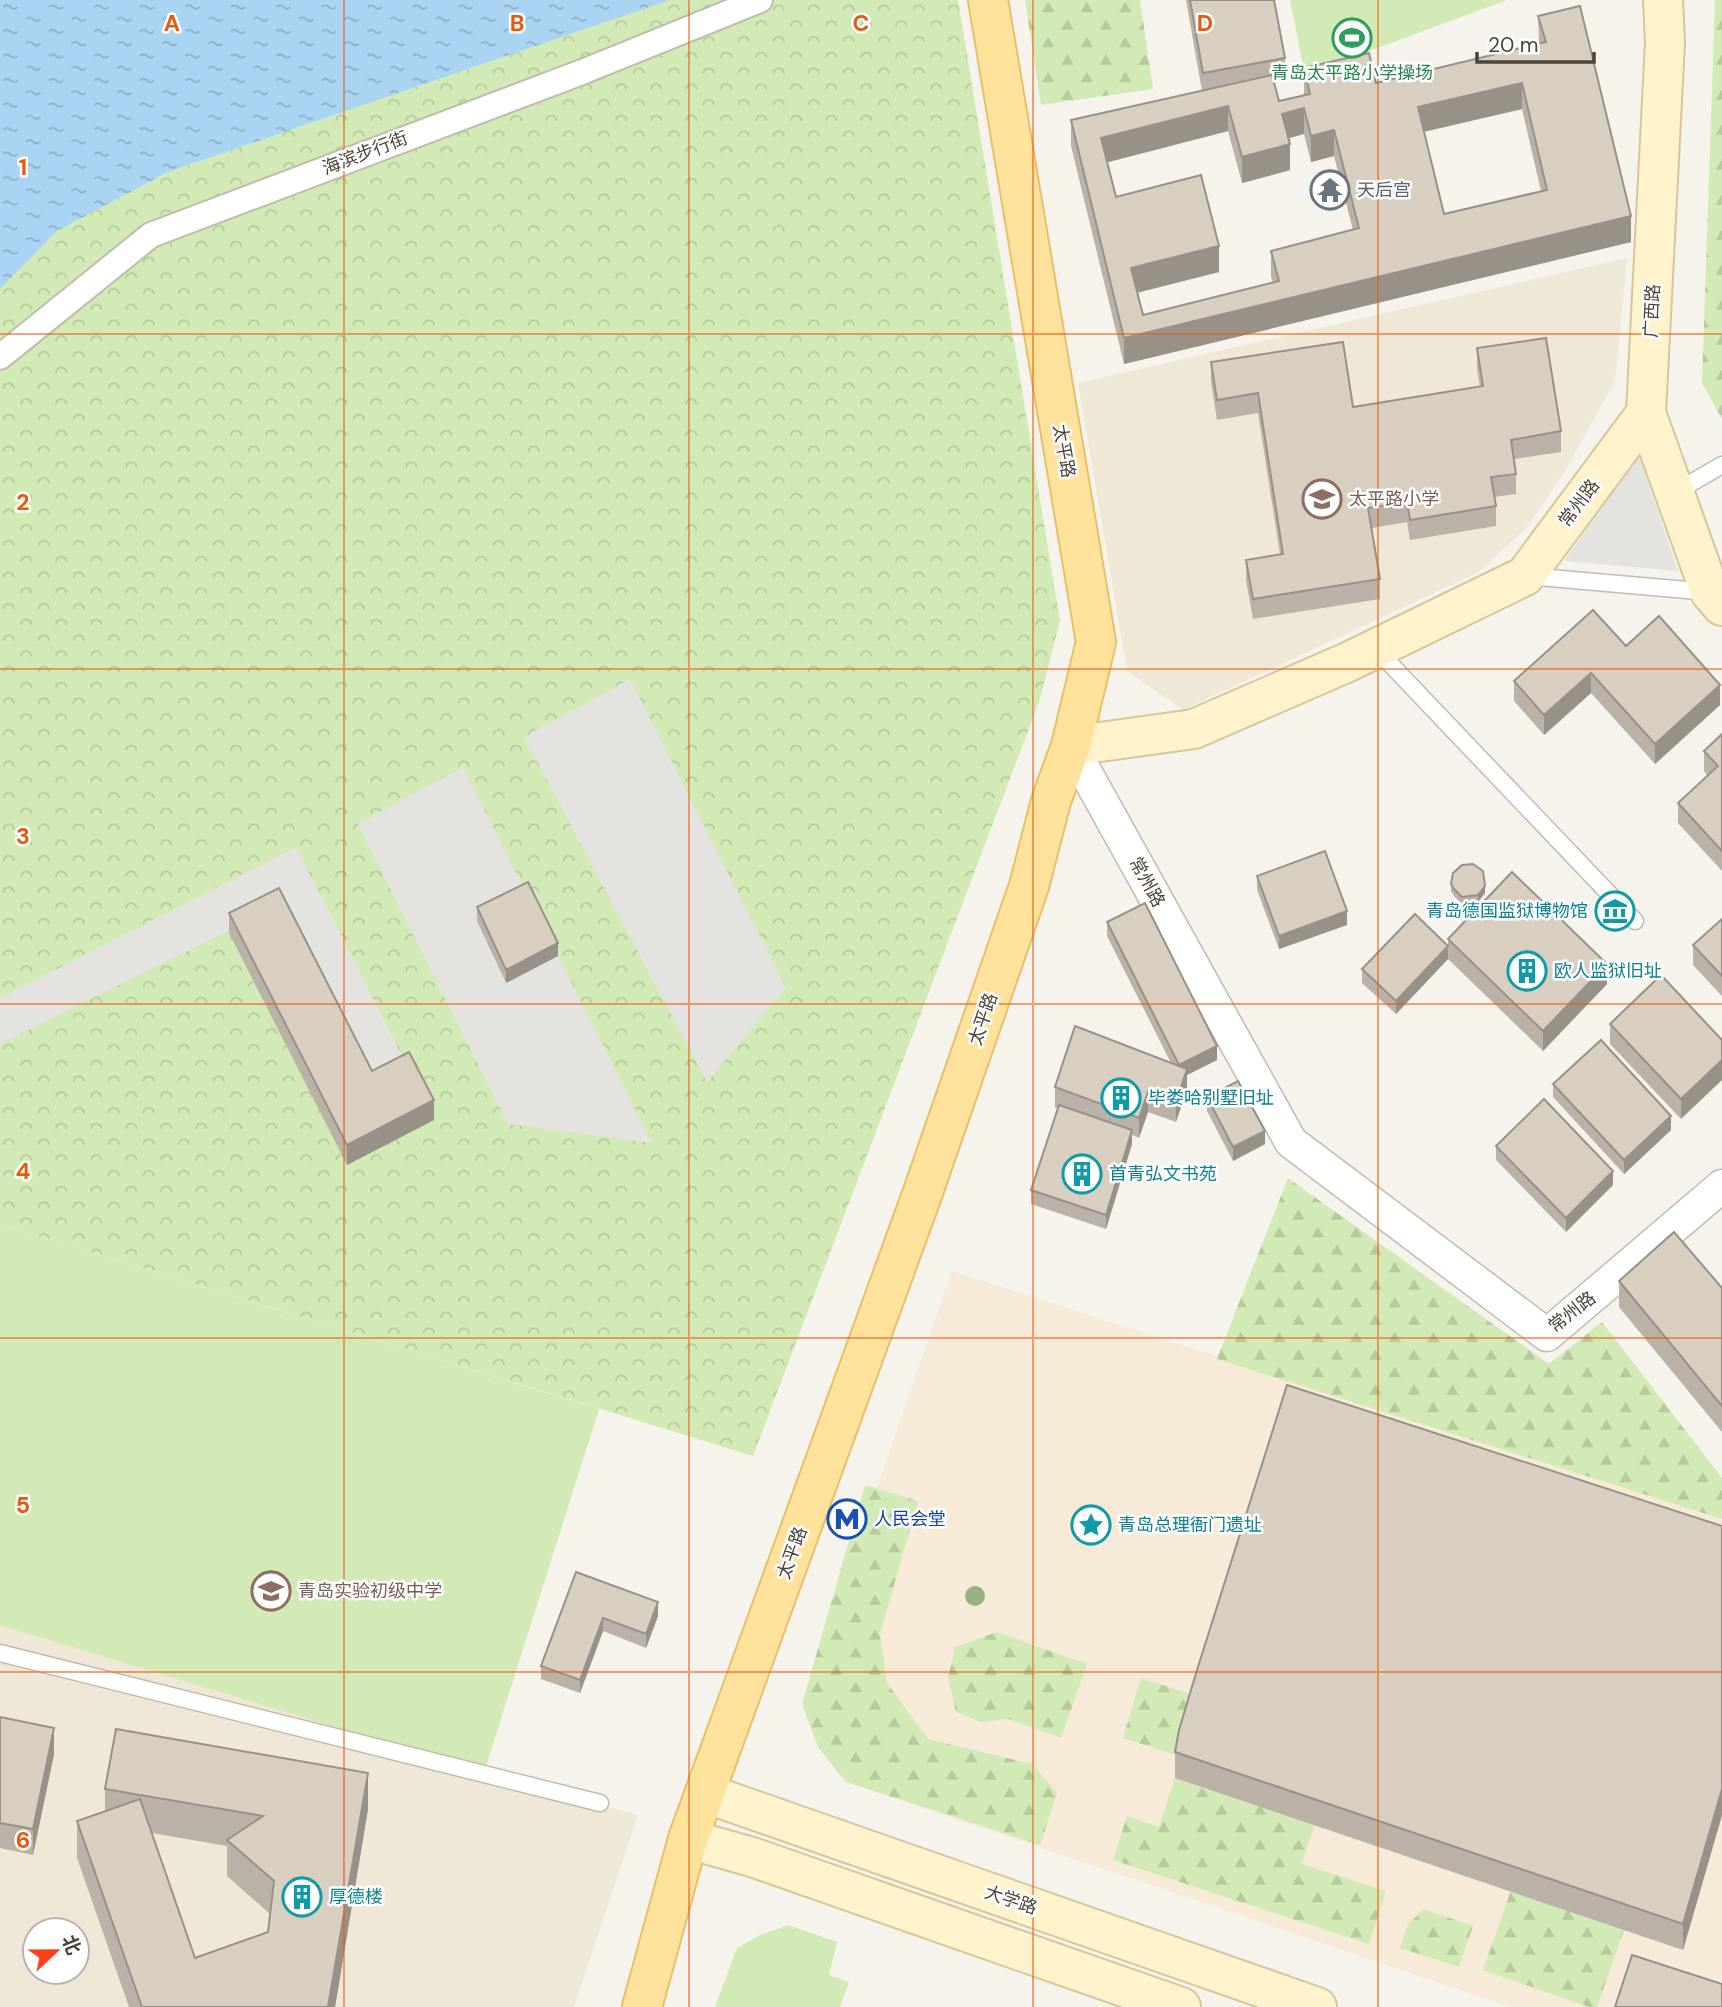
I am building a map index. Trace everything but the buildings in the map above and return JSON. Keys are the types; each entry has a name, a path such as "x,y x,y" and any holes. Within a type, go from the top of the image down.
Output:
{"main road":[{"name":"太平路","path":"642,2007 688,1839 928,1179 1029,886 1051,801 1071,746 1096,642 988,0"},
{"name":"广西路","path":"1663,0 1665,42 1646,413 1716,599"},
{"name":"常州路","path":"1071,746 1194,729 1375,648 1525,576 1646,413"},
{"name":"大学路","path":"705,1793 1317,2007"},
{"path":"688,1839 752,1857 1181,2007"}],"street":[{"name":"海滨步行街","path":"0,357 151,235 582,72 760,0"},
{"name":"常州路","path":"1071,746 1291,1142 1547,1335 1722,1186"}],"lane":[{"path":"1674,493 1722,465"},
{"path":"1525,576 1716,599"},
{"path":"1375,648 1635,921"},
{"path":"0,1653 600,1803"}],"shaded area":[{"name":"太平路小学","path":"1627,258 1615,381 1565,471 1528,526 1479,572 1183,710 1127,671 1078,383"},
{"path":"1639,455 1678,571 1564,561"},
{"path":"630,679 786,988 707,1082 524,737"},
{"path":"463,767 652,1143 508,1124 358,824"},
{"path":"296,847 404,1060 375,1076 287,902 0,1044 0,998"},
{"name":"青岛实验初级中学","path":"0,1228 599,1409 484,1772 638,1815 574,2007 0,2007"},
{"path":"952,1271 1722,1519 1722,2007 1511,2007 846,1782 818,1747 802,1704"}],"green space":[{"path":"670,0 958,0 1060,621 1039,702 753,1456 0,1224 0,289 57,231 168,172"},
{"path":"1025,0 1140,0 1153,89 1041,105"},
{"name":"青岛太平路小学操场","path":"1290,0 1507,0 1305,75"},
{"path":"1715,0 1722,0 1722,419 1702,383"},
{"path":"1288,1178 1549,1364 1602,1322 1722,1478 1722,1519 1217,1359"},
{"path":"0,1224 599,1409 484,1772 0,1625"},
{"path":"865,1485 918,1501 880,1635 887,1683 928,1739 1032,1764 1057,1793 1040,1845 846,1782 818,1747 802,1704"},
{"path":"997,1632 1087,1664 1061,1738 1008,1719 981,1722 956,1712 948,1678 955,1647"},
{"path":"1141,1678 1197,1696 1179,1756 1123,1738"},
{"path":"1175,1778 1315,1823 1302,1864 1386,1891 1369,1944 1113,1860 1127,1816 1159,1827"},
{"path":"1511,1890 1624,1930 1597,2007 1589,2007 1483,1970"},
{"path":"1424,1909 1473,1926 1459,1967 1400,1948 1408,1924"},
{"path":"788,1925 837,1942 829,1975 849,1982 840,2007 715,2007 737,1948 760,1935"}],"water":[{"path":"0,0 670,0 168,172 57,231 0,289"}],"place":[{"name":"青岛太平路小学操场","path":"1352,38"},
{"name":"天后宫","path":"1330,190"},
{"name":"太平路小学","path":"1322,499"},
{"name":"青岛德国监狱博物馆","path":"1615,911"},
{"name":"欧人监狱旧址","path":"1527,971"},
{"name":"毕娄哈别墅旧址","path":"1121,1098"},
{"name":"首青弘文书苑","path":"1082,1174"},
{"name":"人民会堂","path":"847,1519"},
{"name":"青岛总理衙门遗址","path":"1091,1525"},
{"name":"青岛实验初级中学","path":"271,1591"},
{"name":"厚德楼","path":"302,1897"}]}
